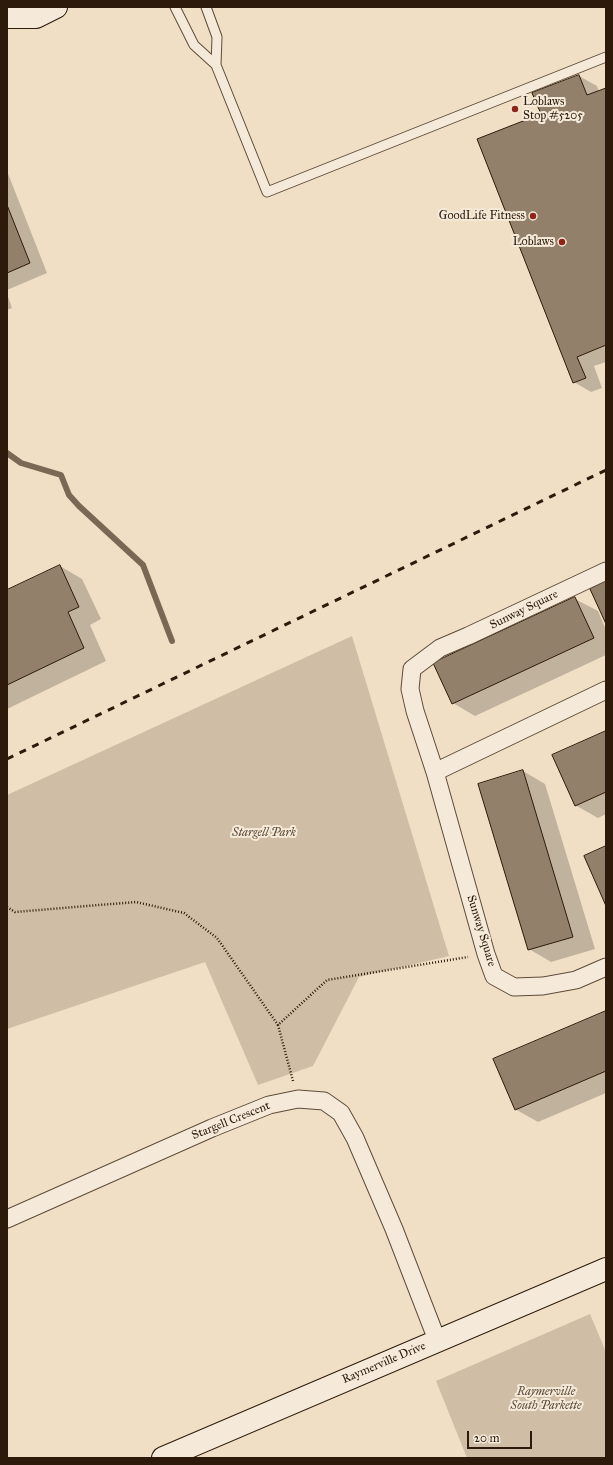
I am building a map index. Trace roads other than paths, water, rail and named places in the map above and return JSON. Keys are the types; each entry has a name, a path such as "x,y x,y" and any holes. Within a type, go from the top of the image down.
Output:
{"street":[{"path":"7,17 36,17 56,7"},
{"name":"Sunway Square","path":"606,571 440,648 412,669 410,689 415,711 435,772 486,954 494,976 514,987 544,986 576,980 606,967"},
{"path":"435,772 606,690"},
{"name":"Stargell Crescent","path":"7,1219 212,1128 269,1105 298,1099 324,1101 341,1113 355,1138 394,1229 437,1340"},
{"name":"Raymerville Drive","path":"163,1458 606,1268"}],"lane":[{"path":"175,7 194,45 216,65"},
{"path":"206,7 217,37 216,65 267,192 606,57"}],"waterway":[{"path":"7,453 21,463 61,475 69,495 79,506 143,565 172,641"}],"railway":[{"path":"7,759 606,470"}],"place":[{"name":"Loblaws Stop #5205","path":"515,109"},
{"name":"GoodLife Fitness","path":"533,216"},
{"name":"Loblaws","path":"562,242"}],"park label":[{"name":"Stargell Park","path":"264,833"},
{"name":"Raymerville South Parkette","path":"546,1399"}]}
